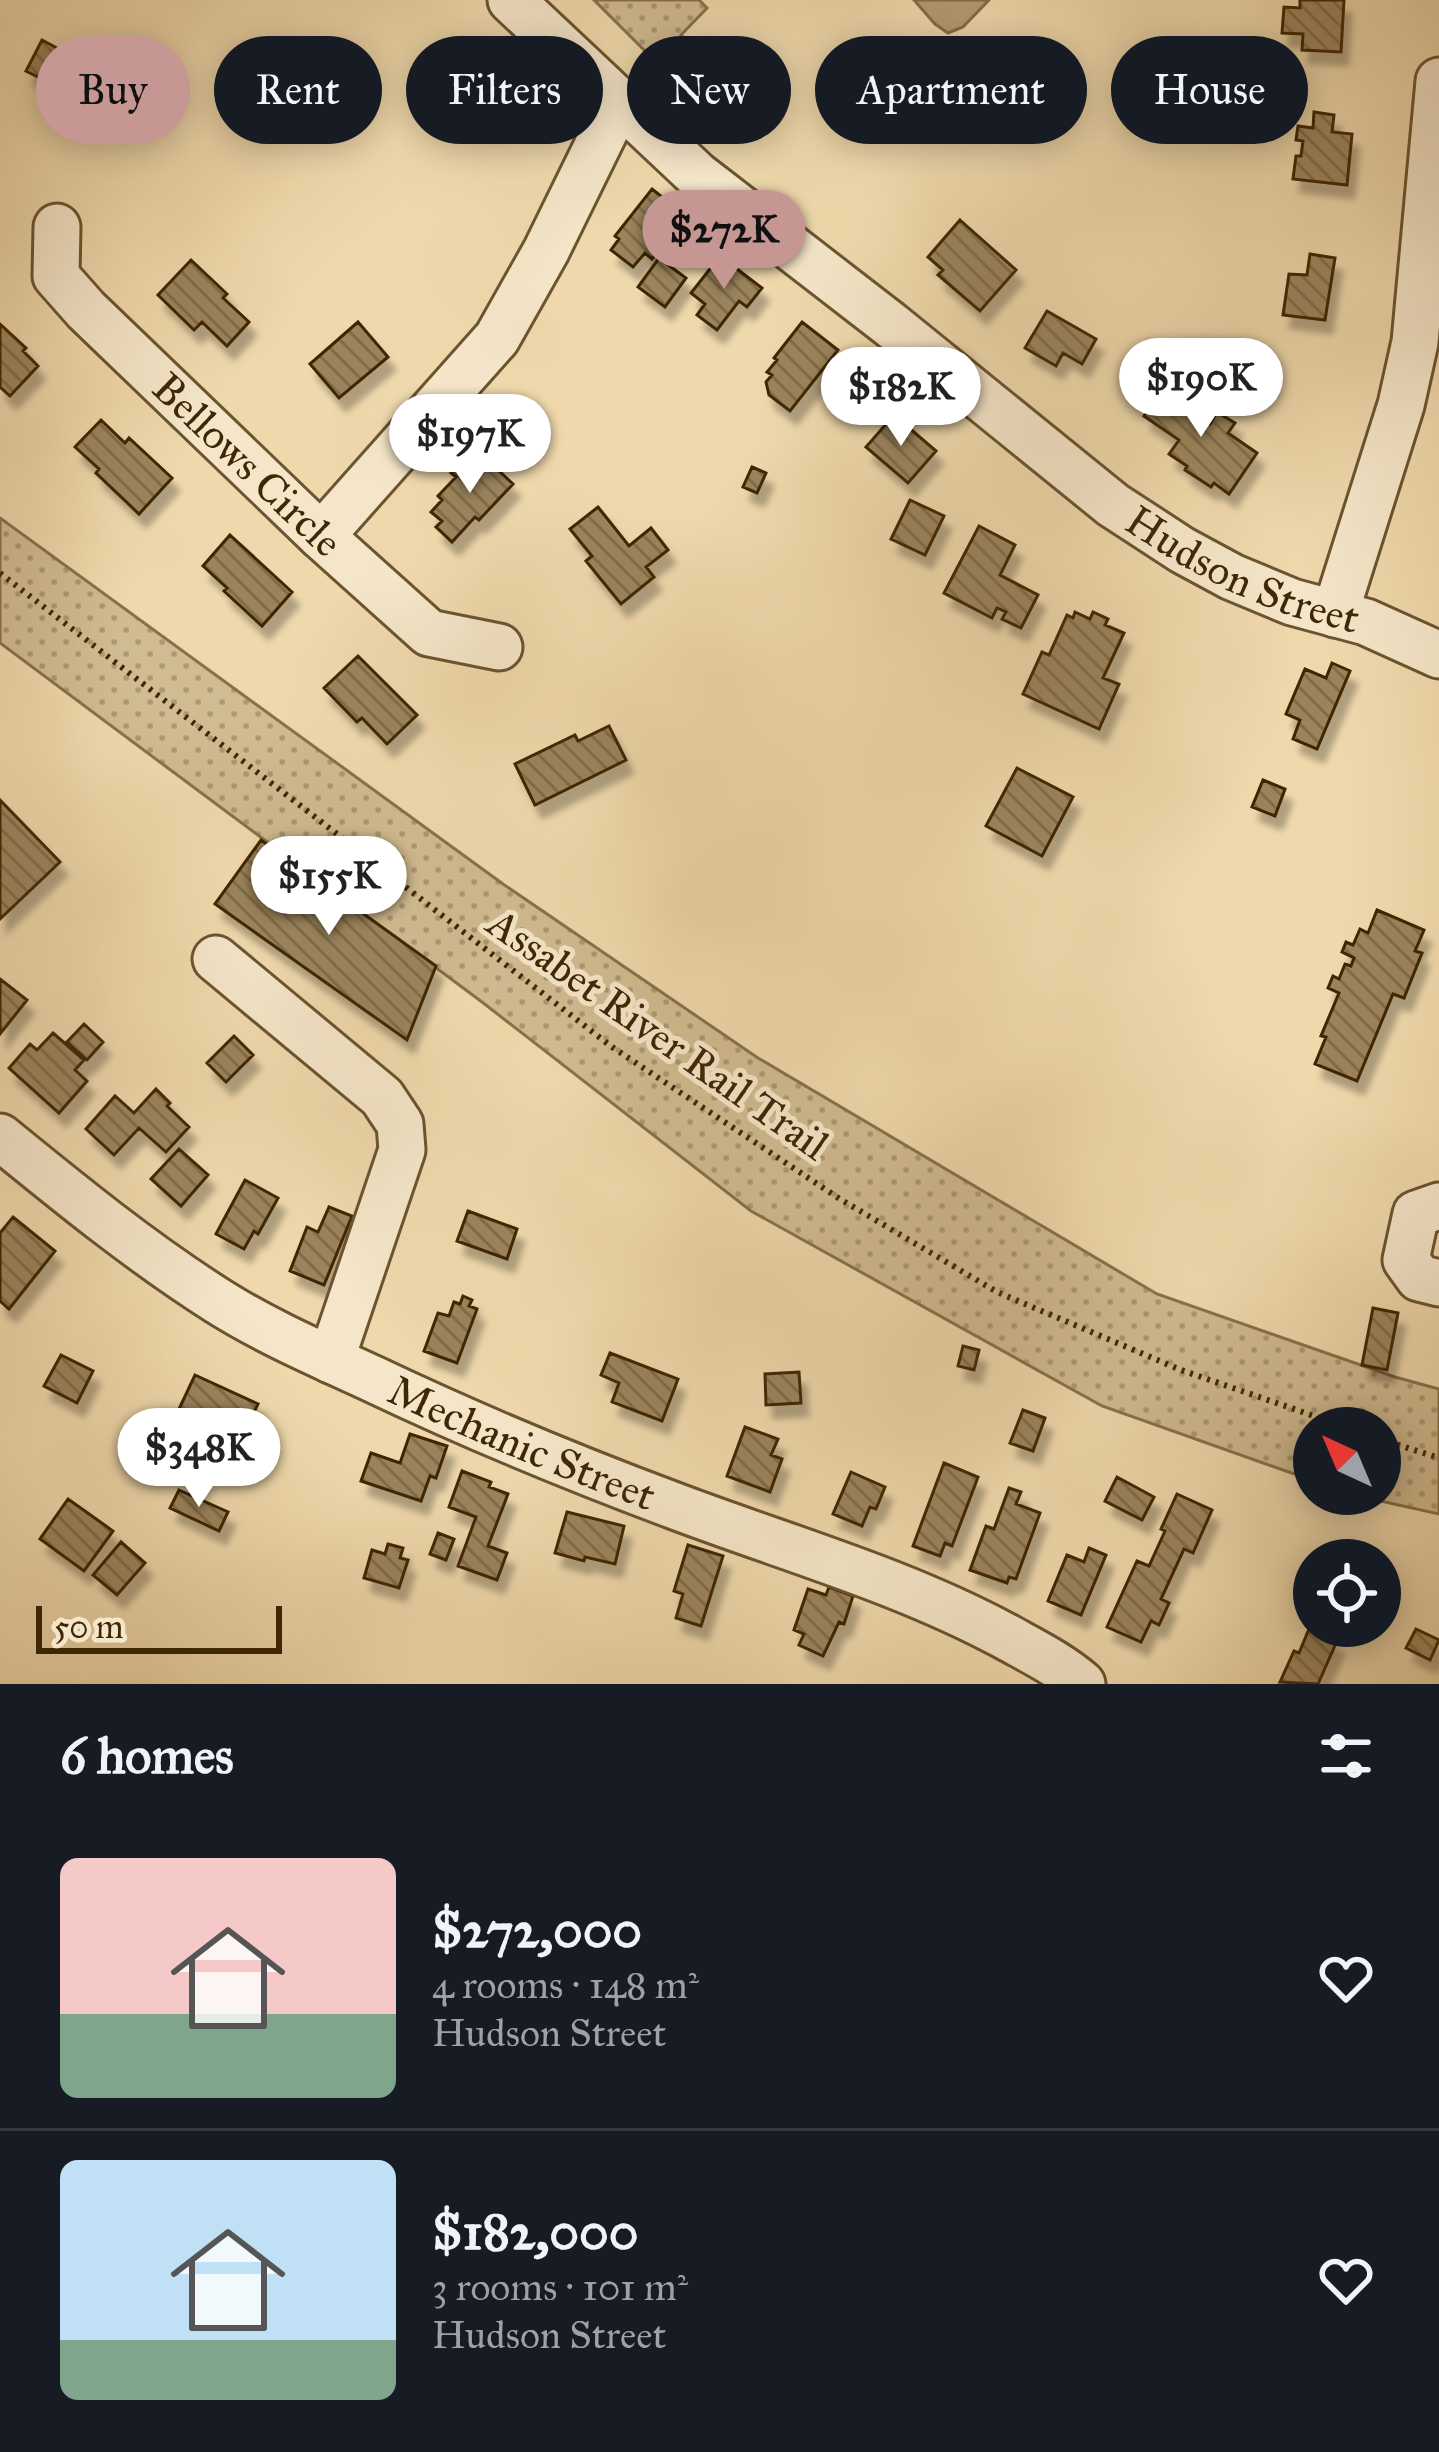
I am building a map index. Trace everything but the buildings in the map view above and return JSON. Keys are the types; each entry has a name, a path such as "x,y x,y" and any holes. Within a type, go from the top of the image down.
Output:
{"street":[{"name":"Hudson Street","path":"512,0 697,175 1113,505 1232,577 1292,602 1366,622 1439,656"},
{"path":"1335,614 1401,405 1415,342 1439,82"},
{"path":"321,536 497,338 619,102"},
{"name":"Bellows Circle","path":"57,227 56,276 70,293 321,536 429,633 500,647"},
{"path":"216,959 382,1097 400,1124 402,1150 331,1360"},
{"name":"Mechanic Street","path":"0,1137 108,1226 221,1304 331,1360 530,1448 970,1617 1064,1669 1082,1684"},
{"path":"1439,1206 1416,1214 1406,1260 1420,1278 1439,1283"}],"path":[{"name":"Assabet River Rail Trail","path":"0,573 612,1047 840,1199 998,1292 1181,1370 1293,1409"},
{"path":"1401,1446 1439,1458"}],"shaded area":[{"path":"594,0 699,0 707,8 682,36 630,36"},
{"path":"914,0 989,0 963,27 948,33"},
{"path":"0,518 503,884 758,1058 1157,1294 1439,1389 1439,1514 1401,1506 1401,1407 1293,1407 1293,1474 1102,1406 751,1211 482,1002 0,643"}]}
